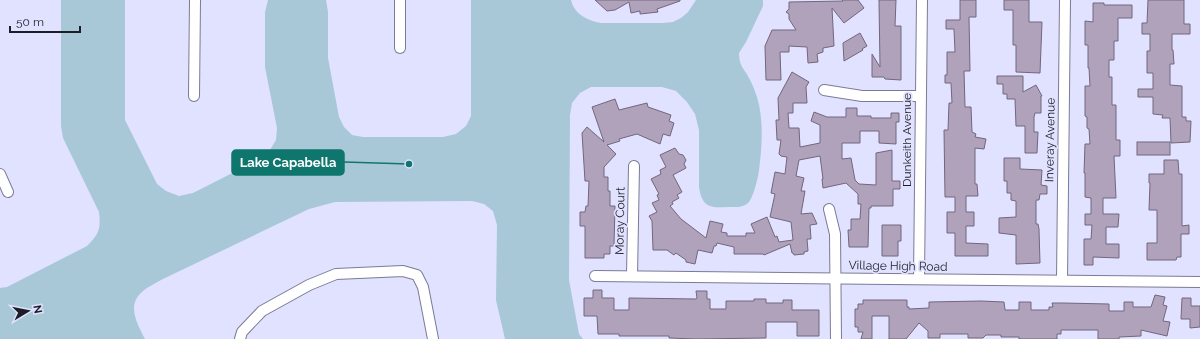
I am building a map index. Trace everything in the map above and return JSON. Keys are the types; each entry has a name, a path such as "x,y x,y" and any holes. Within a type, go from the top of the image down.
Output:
{"street":[{"path":"194,96 195,0"},
{"path":"400,0 400,48"},
{"name":"Dunkeith Avenue","path":"919,279 922,0"},
{"name":"Inveray Avenue","path":"1062,280 1065,0"},
{"path":"824,90 862,96 920,96"},
{"name":"Moray Court","path":"632,276 634,166"},
{"path":"0,174 8,192"},
{"path":"829,209 835,234 836,339"},
{"path":"240,339 242,332 262,310 308,285 336,274 403,270 417,275 422,287 433,339"},
{"name":"Village High Road","path":"595,276 1200,282"}],"water":[{"path":"61,0 125,0 125,120 157,184 166,191 179,196 193,193 264,157 276,140 277,128 265,67 265,12 268,0 326,0 328,12 328,58 339,117 344,127 352,135 363,137 443,137 456,134 466,126 471,116 471,0 571,0 578,13 587,19 596,22 663,23 673,22 681,18 688,12 696,0 763,0 763,6 746,42 739,53 741,65 751,82 757,97 761,115 762,143 756,183 749,202 745,205 738,207 712,207 708,205 702,199 699,187 699,130 695,114 687,102 676,91 662,87 591,87 580,93 572,103 570,115 569,280 579,334 583,339 505,339 496,300 497,225 493,211 484,204 472,201 335,202 309,209 163,279 143,291 138,296 134,308 136,320 145,339 0,339 0,288 7,287 87,246 97,234 100,223 99,212 63,138 61,126"}],"building":[{"path":"595,0 680,1 657,9 658,12 640,14 640,11 631,13 629,2 615,10 607,11"},
{"path":"842,0 858,0 864,8 844,23 832,8 834,46 823,48 823,52 817,54 818,62 808,63 807,47 789,46 789,52 780,52 781,80 766,80 765,46 772,30 796,30 789,19 789,14 786,12 789,9 789,2 843,1"},
{"path":"879,0 896,0 895,26 901,26 901,80 885,79 884,77 872,77 872,54 880,67"},
{"path":"960,0 976,0 976,17 969,17 970,71 964,71 965,107 971,107 972,132 976,134 975,137 986,139 984,149 975,148 975,184 977,184 978,196 966,196 966,212 974,212 974,226 966,226 966,243 988,244 988,256 955,256 955,233 947,233 947,212 955,212 955,197 945,197 944,130 948,130 949,103 952,103 951,83 945,83 945,75 947,75 947,52 955,52 954,29 946,29 946,20 960,20"},
{"path":"1004,0 1029,0 1029,22 1042,22 1040,73 1016,72 1016,45 1013,45 1013,10 1004,10"},
{"path":"1148,0 1184,0 1184,24 1190,24 1190,34 1172,34 1174,64 1170,64 1170,85 1182,86 1182,117 1186,117 1186,121 1191,121 1190,142 1171,143 1170,118 1162,118 1163,115 1153,114 1153,97 1138,97 1138,89 1153,89 1153,73 1147,73 1147,51 1150,51 1150,34 1142,34 1142,23 1147,23"},
{"path":"1093,3 1104,3 1104,5 1132,5 1132,18 1118,18 1118,41 1114,41 1114,60 1109,60 1109,77 1112,77 1112,105 1116,105 1116,140 1120,140 1120,156 1114,156 1116,198 1103,198 1103,214 1119,214 1118,227 1106,227 1106,244 1119,244 1119,258 1093,257 1093,265 1084,265 1084,239 1091,239 1092,225 1085,225 1085,214 1091,214 1091,198 1085,197 1084,173 1085,144 1090,144 1089,129 1087,128 1087,117 1085,116 1085,86 1090,86 1088,45 1085,45 1085,21 1093,22"},
{"path":"860,33 867,46 844,61 843,43"},
{"path":"792,72 809,82 806,87 807,103 793,103 793,113 788,113 789,128 799,128 800,147 820,143 820,125 811,121 814,112 827,117 846,117 846,108 857,108 857,116 871,116 871,118 891,118 891,113 899,113 899,122 896,122 896,144 879,143 879,131 860,131 860,143 842,143 842,159 851,158 855,180 859,184 876,185 876,153 892,150 892,181 900,181 900,189 893,189 893,206 871,206 871,208 869,208 868,247 849,247 848,230 851,230 851,219 860,219 861,204 858,204 858,194 846,183 823,188 820,156 799,160 796,176 804,178 801,191 805,191 801,214 812,213 817,224 810,225 811,239 807,239 808,251 804,252 804,254 794,255 790,244 764,255 734,254 734,247 717,243 716,246 714,246 712,253 698,250 695,264 686,262 686,260 676,253 674,255 667,250 653,250 652,221 649,216 657,212 652,203 659,200 657,195 659,194 651,179 661,174 660,170 666,167 660,155 675,148 686,160 684,164 686,168 673,175 682,192 677,195 679,198 672,202 673,204 670,206 681,219 706,238 710,221 723,224 721,232 727,233 727,236 746,236 746,233 755,233 751,224 767,217 775,237 777,236 779,242 793,240 791,222 770,217 775,194 771,193 775,172 785,174 787,157 779,154 781,140 777,140 776,120 779,120 778,98"},
{"path":"997,76 1023,76 1023,92 1036,85 1042,96 1041,113 1035,113 1034,117 1034,132 1038,132 1037,153 1025,153 1025,126 1016,126 1015,99 1007,99 1007,94 1003,94 1003,84 997,84"},
{"path":"615,99 619,110 647,103 648,107 671,115 669,121 674,123 670,136 663,134 660,144 637,134 619,139 620,141 607,145 616,154 604,167 604,177 608,177 610,206 615,206 614,246 610,246 610,254 604,254 604,258 585,258 585,226 580,226 580,212 585,212 586,206 588,206 589,181 585,181 582,133 587,127 604,142 592,107"},
{"path":"1137,142 1170,142 1170,155 1137,155"},
{"path":"1004,158 1020,158 1020,169 1042,170 1041,185 1047,186 1047,194 1040,194 1039,200 1036,200 1036,224 1038,224 1039,229 1040,263 1016,264 1016,235 999,233 999,218 1016,217 1016,201 1011,200 1011,193 1007,193 1007,181 1004,181"},
{"path":"1164,160 1178,160 1179,174 1182,174 1182,226 1189,225 1189,234 1181,234 1181,257 1177,257 1176,260 1147,260 1147,243 1157,243 1157,210 1149,210 1149,174 1164,174"},
{"path":"882,225 901,225 901,241 898,241 898,256 882,256"},
{"path":"593,290 602,290 602,298 614,298 614,310 629,310 629,298 696,299 696,291 707,291 707,299 710,299 710,309 726,309 726,301 754,301 754,299 766,299 766,303 783,303 783,300 792,300 792,310 819,310 819,336 797,336 797,322 766,322 766,338 696,339 669,338 669,336 619,336 619,334 598,334 597,316 584,316 584,298 593,298"},
{"path":"1155,295 1165,297 1163,305 1167,306 1163,321 1170,322 1167,336 1141,330 1141,336 1119,337 1119,339 1098,339 1098,330 1061,330 1061,334 1057,334 1057,339 1019,339 1019,337 1001,337 1001,335 986,335 983,338 968,338 968,334 940,334 940,338 928,338 928,331 919,323 906,339 889,339 889,316 872,316 872,339 861,339 863,332 858,332 858,327 855,327 855,309 858,309 858,304 863,304 863,300 907,300 907,307 909,307 909,309 929,308 929,302 981,301 1004,302 1005,310 1019,310 1019,302 1031,302 1031,310 1049,310 1049,307 1053,307 1052,303 1063,303 1109,304 1109,311 1124,311 1124,302 1133,302 1133,307 1151,307"},
{"path":"1182,298 1191,298 1191,306 1200,306 1200,327 1190,328 1190,319 1181,319"}],"place":[{"name":"Lake Capabella","path":"409,164"}]}
